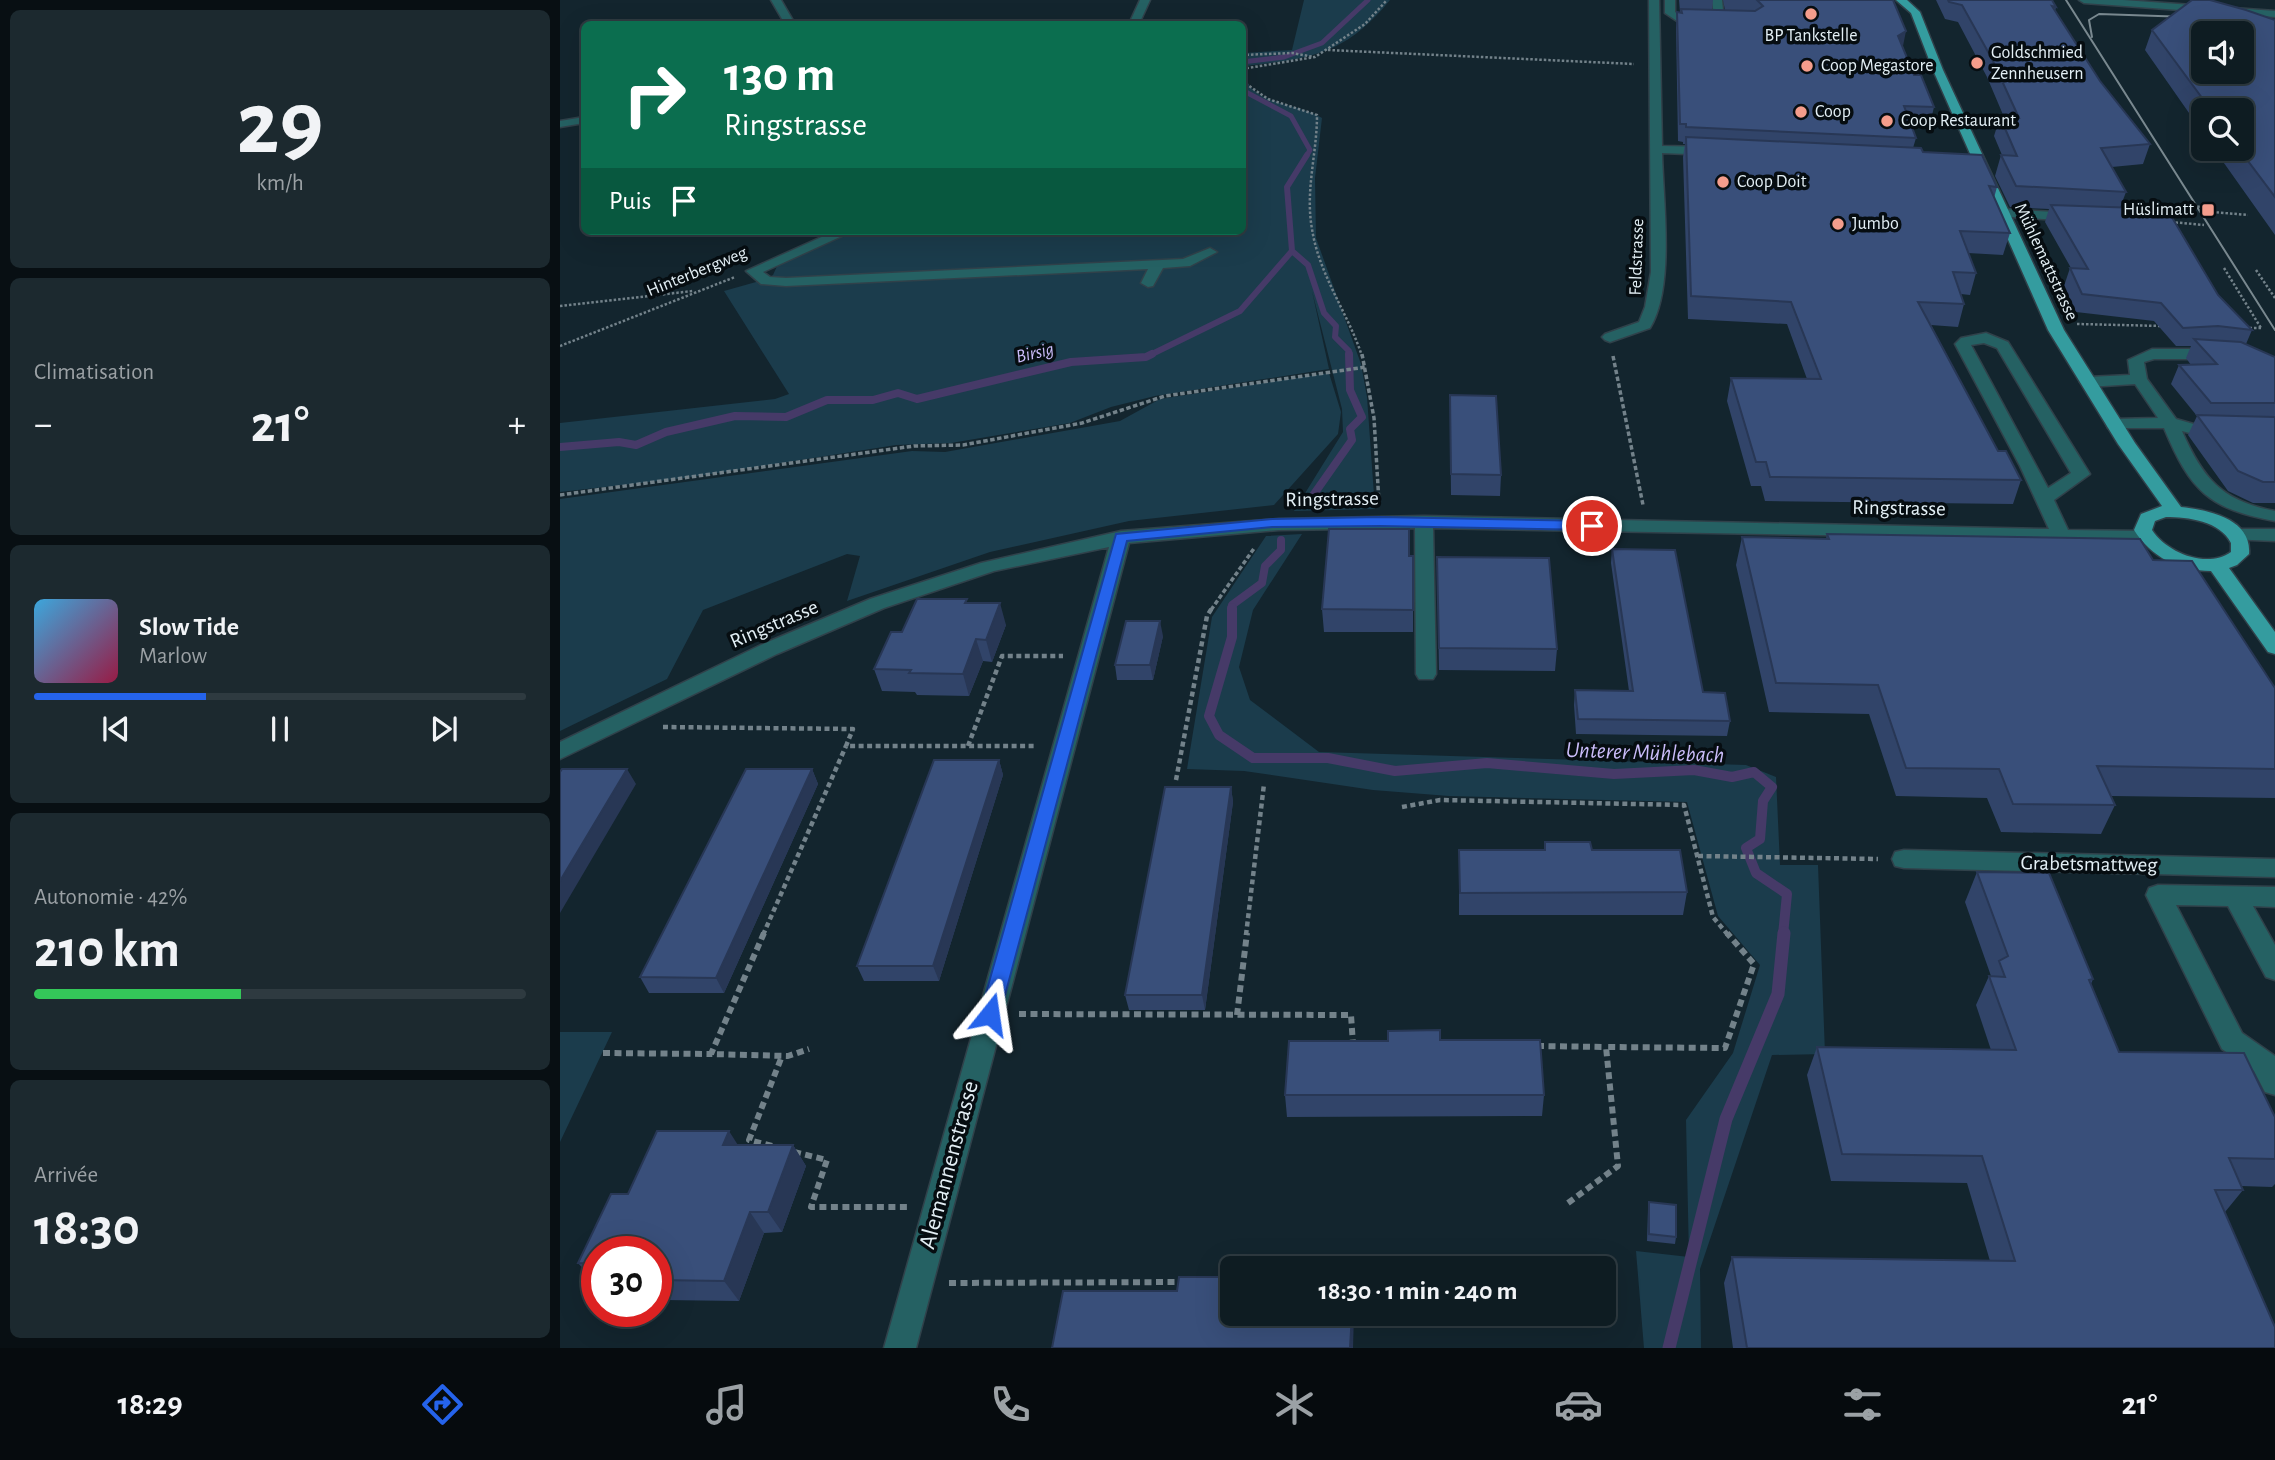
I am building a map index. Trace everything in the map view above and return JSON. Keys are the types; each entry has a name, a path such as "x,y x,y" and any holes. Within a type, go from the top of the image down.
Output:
{"main road":[{"name":"Mühlemattstrasse","path":"1901,0 1917,6 1931,54 2056,330 2114,424 2175,511"},
{"path":"2163,511 2175,511 2216,521 2236,535 2241,542 2240,555 2235,560 2217,565 2183,561 2154,546 2143,530 2147,518 2163,511"},
{"path":"2217,565 2275,647"}],"street":[{"path":"776,0 788,21"},
{"path":"1135,21 1145,0"},
{"name":"Feldstrasse","path":"1610,337 1645,325 1652,307 1658,272 1654,0"},
{"path":"1670,0 1670,13 1677,18 1730,20"},
{"path":"1717,0 1719,20"},
{"path":"2084,0 2220,5 2275,14"},
{"path":"2250,12 2258,21"},
{"path":"560,124 581,120"},
{"path":"1655,149 1721,152"},
{"path":"1962,164 1981,165"},
{"path":"2002,213 2091,218"},
{"name":"Hinterbergweg","path":"753,271 837,235"},
{"path":"753,271 766,281 786,282 1158,264 1185,262 1210,252"},
{"path":"1148,283 1158,264"},
{"path":"2043,499 2081,474 2003,345 1986,338 1966,341 1964,344 2029,466 2043,499 2062,535"},
{"path":"2237,355 2152,354 2136,360 2139,379 2170,423 2186,461 2206,487 2223,502 2250,512 2275,516"},
{"path":"2088,382 2139,379"},
{"path":"2114,424 2170,423 2197,430 2275,430"},
{"name":"Ringstrasse","path":"560,751 732,666 861,611 988,567 1121,537 1272,523 1380,521 1647,527 1749,526 2146,537"},
{"path":"1424,522 1426,674"},
{"path":"2236,535 2275,536"},
{"name":"Alemannenstrasse","path":"900,1348 1121,537"},
{"name":"Grabetsmattweg","path":"1903,859 2275,868"},
{"path":"2182,866 2197,896"},
{"path":"2275,897 2158,895 2232,1041 2264,1062 2275,1083"},
{"path":"2235,896 2275,969"}],"path":[{"path":"1246,68 1315,57 1365,24 1387,0"},
{"path":"1328,50 1654,65"},
{"path":"1246,55 1292,53 1315,57"},
{"path":"1246,84 1268,99 1298,106 1317,115 1318,129 1310,175 1312,235 1320,265 1355,334 1366,367 1374,421 1380,521"},
{"path":"2193,206 2209,208"},
{"path":"2212,212 2248,215"},
{"path":"2168,222 2204,225"},
{"path":"2224,268 2261,328 2235,328"},
{"path":"2256,270 2275,298"},
{"name":"Hinterbergweg","path":"560,346 753,271"},
{"path":"2266,285 2275,288"},
{"path":"560,306 701,290"},
{"path":"2056,330 2078,324 2170,326"},
{"path":"1610,337 1647,527"},
{"path":"560,495 914,446 963,445 1082,423 1165,396 1366,367"},
{"path":"1176,780 1208,617 1272,523"},
{"path":"968,746 1002,656 1089,656"},
{"path":"610,726 853,729 711,1054"},
{"path":"846,746 1065,746"},
{"path":"1237,1014 1264,785"},
{"path":"1402,807 1440,800 1684,805 1713,917 1754,964 1725,1048 1526,1046"},
{"path":"1698,856 1903,859"},
{"path":"990,1014 1351,1015 1352,1044 1365,1044"},
{"path":"1568,1203 1618,1166 1606,1047"},
{"path":"603,1053 782,1056 809,1049"},
{"path":"775,1147 749,1140 782,1056"},
{"path":"788,1150 827,1160 811,1207 938,1208"},
{"path":"918,1283 1191,1282"}],"shaded area":[{"path":"1304,0 1390,0 1374,18 1343,43 1310,56 1246,68 1246,53 1292,50"},
{"path":"1246,80 1265,98 1322,118 1315,178 1316,238 1361,364 1367,397 1375,509 1294,511 1343,432 1342,409 1312,291 1329,369 1155,396 1111,407 1070,423 951,443 896,445 685,478 560,492 560,423 775,399 789,394 724,291 767,279 773,275 778,264 845,235 1246,235"},
{"path":"1329,373 1341,412 1338,434 1274,505 1129,521 990,552 847,601 860,556 847,554 703,610 667,679 560,731 560,499 912,451 945,452 1120,421 1160,399"},
{"path":"1302,534 1253,610 1239,667 1250,700 1319,752 1746,765 1776,777 1780,865 1818,865 1825,1054 1772,1055 1700,1269 1701,1348 1644,1348 1636,1251 1689,1257 1686,1120 1733,1053 1760,965 1718,916 1687,802 1449,796 1373,790 1244,771 1187,769 1212,617 1266,536"},
{"path":"560,1032 612,1032 560,1142"}],"building":[{"path":"1757,0 1893,0 1906,31 1898,36 1914,75 1921,75 1934,107 1904,106 1916,138 1686,127 1686,124 1680,124 1677,12 1682,13 1681,9 1755,11 1763,6"},
{"path":"1948,0 2052,0 2056,7 2052,6 2100,81 2150,144 2101,148 2126,192 2016,186 2001,155 2017,156 2000,117 2019,118 1992,59 1962,5"},
{"path":"2192,0 2210,0 2275,20 2275,197 2248,161 2254,161 2254,98 2202,98 2192,84 2254,84 2254,21 2191,21 2191,83 2152,30"},
{"path":"1686,137 1921,148 1923,152 1982,155 1997,187 1989,186 2010,233 1960,231 1976,273 1953,272 1964,304 1918,302 1998,451 2006,451 2021,480 1770,477 1766,462 1756,462 1731,378 1821,379 1791,302 1691,296"},
{"path":"2051,205 2167,209 2218,295 2252,330 2218,326 2183,328 2161,303 2082,294 2070,268 2088,269"},
{"path":"2194,339 2241,342 2275,357 2275,403 2211,403 2179,365 2217,364"},
{"path":"1450,395 1496,396 1501,475 1451,474"},
{"path":"2197,415 2275,417 2275,482 2263,482 2238,471"},
{"path":"1329,529 1409,529 1409,556 1413,556 1413,610 1322,609"},
{"path":"1827,534 2140,539 2153,560 2192,561 2275,688 2275,769 2097,766 2115,805 2013,804 1999,769 1906,768 1878,685 1776,683 1742,537 1829,539"},
{"path":"1612,549 1675,550 1703,692 1725,693 1730,721 1578,719 1575,690 1633,691"},
{"path":"1437,557 1549,558 1557,649 1439,648"},
{"path":"917,599 967,599 965,603 1000,603 986,640 976,639 963,674 874,669 891,632 902,632"},
{"path":"1126,621 1160,621 1150,665 1115,665"},
{"path":"934,760 999,760 933,966 857,966"},
{"path":"562,769 627,769 560,881 560,772"},
{"path":"746,769 812,769 716,978 640,977"},
{"path":"1165,787 1231,787 1202,995 1125,995"},
{"path":"1545,842 1590,842 1592,850 1680,850 1687,892 1460,893 1459,850 1545,850"},
{"path":"1977,872 2049,873 2093,979 2089,980 2119,1052 2244,1053 2275,1117 2275,1159 2229,1158 2243,1190 2215,1190 2275,1327 2275,1348 1747,1348 1732,1257 2015,1261 1982,1156 1842,1154 1817,1047 2016,1050 1989,976 2005,977 1999,961 2008,956"},
{"path":"1440,1030 1440,1040 1540,1040 1544,1095 1285,1095 1289,1041 1388,1041 1388,1031"},
{"path":"657,1131 729,1131 723,1145 793,1145 768,1212 750,1212 724,1281 672,1280 672,1236 591,1236 611,1194 628,1194"},
{"path":"1649,1202 1676,1205 1676,1237 1649,1234"},
{"path":"1179,1277 1220,1277 1220,1326 1351,1326 1350,1348 1052,1348 1063,1291 1177,1291"}],"waterway":[{"name":"Birsig","path":"1246,62 1284,57 1322,43 1368,0"},
{"name":"Birsig","path":"1246,92 1291,116 1310,150 1306,157"},
{"name":"Birsig","path":"1292,251 1287,187 1307,155"},
{"name":"Birsig","path":"1148,356 1240,311 1292,251"},
{"name":"Unterer Mühlebach","path":"1292,251 1308,265 1324,313 1336,326 1335,337 1349,354"},
{"name":"Birsig","path":"1148,356 1152,354"},
{"name":"Unterer Mühlebach","path":"1307,504 1352,440 1350,429 1362,417 1350,390 1349,354"},
{"name":"Birsig","path":"560,447 619,442 636,445 666,432 735,416 786,417 827,400 873,400 898,393 917,399 1071,362 1148,356"},
{"name":"Unterer Mühlebach","path":"1281,540 1281,550 1265,566 1262,583 1232,605 1232,637 1209,716 1219,735 1253,758 1328,758 1395,771 1487,763 1614,774 1694,770 1732,777 1754,772 1772,787 1763,801 1760,839 1746,848 1756,873 1787,894 1783,935"},
{"name":"Unterer Mühlebach","path":"1669,1348 1726,1119 1778,994 1784,933"}],"tram line":[{"path":"2066,0 2275,330"},
{"path":"2092,37 2089,20 2099,14 2188,17"}],"place":[{"name":"BP Tankstelle","path":"1811,14"},
{"name":"Goldschmied Zennheusern","path":"1977,63"},
{"name":"Coop Megastore","path":"1807,66"},
{"name":"Coop","path":"1801,112"},
{"name":"Coop Restaurant","path":"1887,121"},
{"name":"Coop Doit","path":"1723,182"},
{"name":"Hüslimatt","path":"2208,210"},
{"name":"Jumbo","path":"1838,224"}],"route":[{"path":"990,1014 1121,537 1272,523 1380,521 1592,526"}]}
